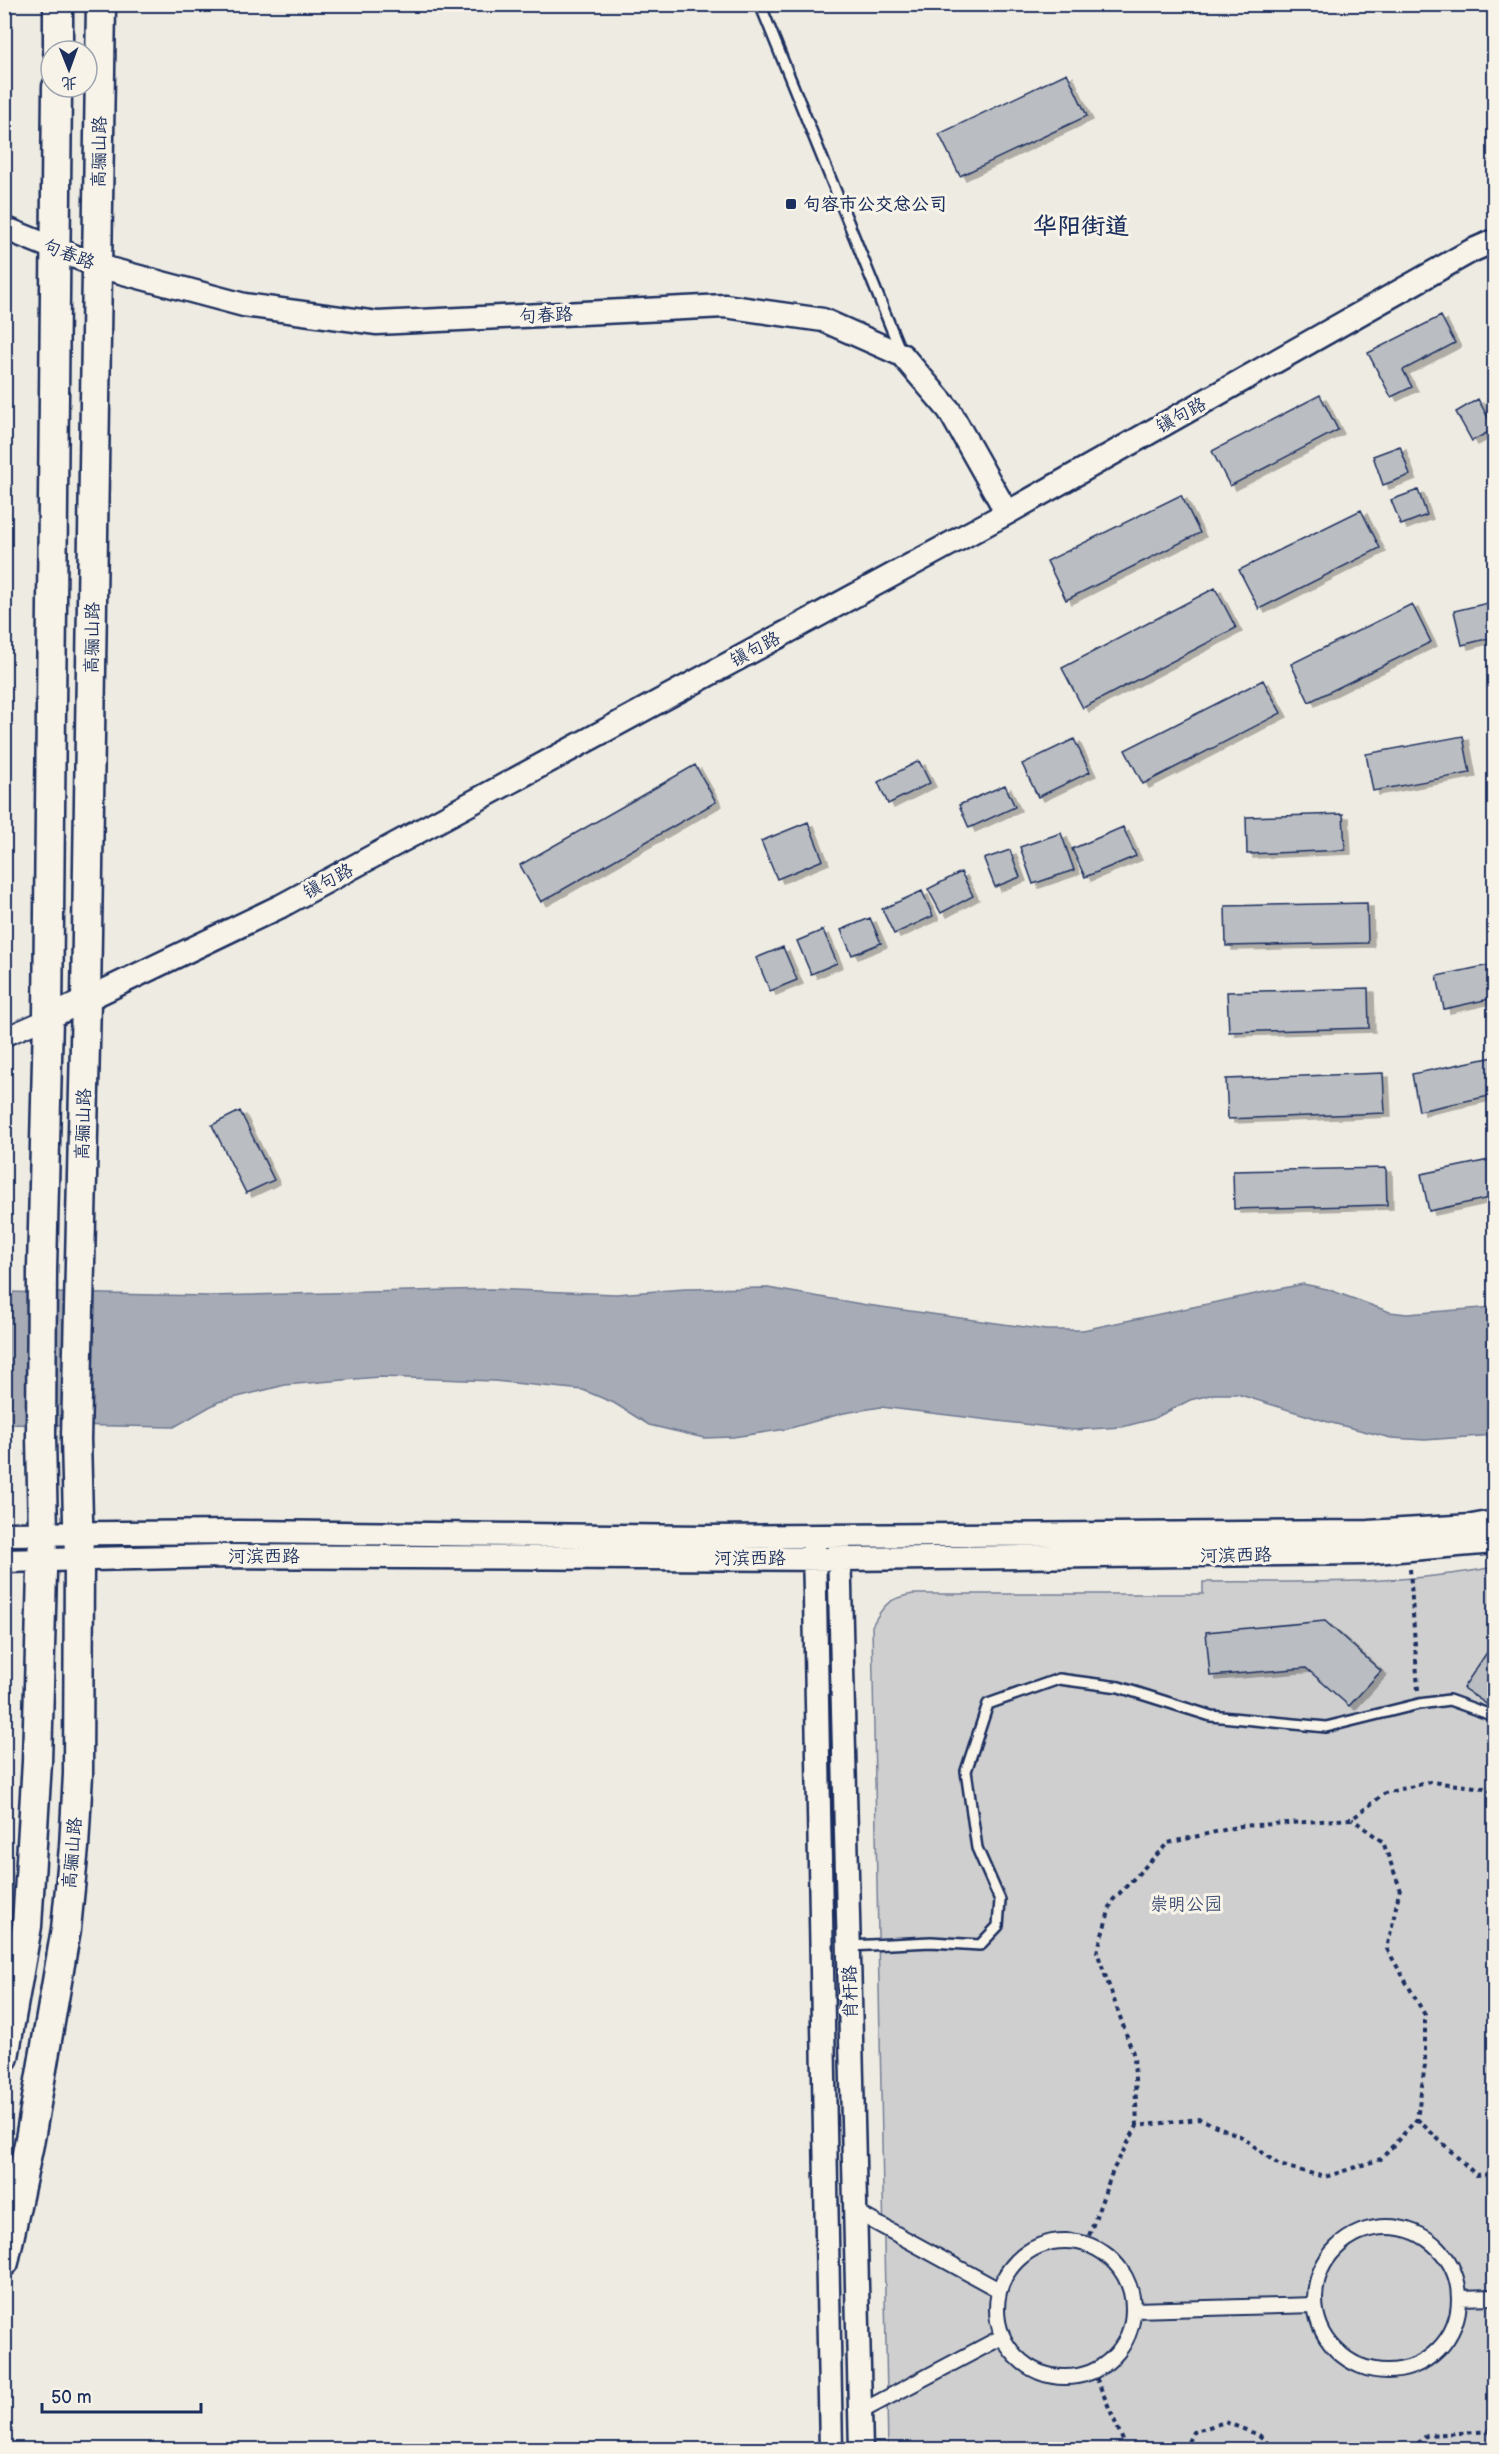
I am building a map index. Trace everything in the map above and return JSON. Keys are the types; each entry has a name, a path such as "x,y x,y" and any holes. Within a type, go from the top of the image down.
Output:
{"main road":[{"path":"58,4 58,39"},
{"name":"高骊山路","path":"4,2262 30,2139 66,1929 78,1774 79,1546 76,1439 86,1000 101,4"},
{"name":"高骊山路","path":"43,1546 42,1269 48,1018 57,99"},
{"path":"4,2057 27,1926 34,1852 43,1546"}],"street":[{"name":"句春路","path":"4,228 98,266 244,305 377,323 726,306 823,320 902,355 949,410 1007,513"},
{"name":"镇句路","path":"4,1037 281,906 1007,513 1471,251 1494,241"},
{"name":"河滨西路","path":"79,1546 239,1532 705,1537 1368,1532 1472,1526 1494,1522"},
{"name":"河滨西路","path":"4,1534 43,1546 79,1546 220,1556 840,1559 1363,1553 1494,1542"},
{"name":"肖杆路","path":"814,1535 831,2450"},
{"name":"肖杆路","path":"839,1535 861,2450"},
{"name":"河滨西路","path":"4,1561 43,1546"},
{"path":"855,2212 999,2290"},
{"path":"1374,2228 1399,2228 1423,2236 1442,2252 1455,2273 1459,2298 1455,2322 1443,2344 1426,2359 1405,2369 1383,2371 1360,2366 1340,2355 1325,2338 1316,2317 1315,2305 1314,2294 1320,2272 1331,2252 1351,2236 1374,2228"},
{"path":"1054,2242 1086,2244 1106,2254 1121,2269 1131,2288 1134,2310 1131,2331 1120,2350 1103,2366 1081,2376 1057,2377 1035,2371 1015,2357 1002,2337 996,2314 999,2290 1009,2269 1025,2254 1044,2244 1054,2242"},
{"path":"1459,2298 1494,2297"},
{"path":"1134,2310 1315,2305"},
{"path":"860,2412 1002,2337"}],"lane":[{"path":"760,4 902,355"},
{"path":"849,1946 930,1942 980,1945 998,1926 1000,1900 977,1848 966,1771 988,1704 1059,1679 1119,1687 1211,1716 1326,1727 1419,1704 1449,1700 1494,1716"}],"path":[{"path":"1408,1550 1419,1704"},
{"path":"1086,2244 1113,2170 1137,2126 1134,2056 1097,1952 1112,1901 1168,1843 1241,1826 1352,1819 1384,1793 1431,1782 1484,1788 1494,1792"},
{"path":"1137,2126 1200,2119 1242,2137 1279,2165 1325,2177 1381,2159 1417,2120 1425,2065 1425,2015 1387,1949 1400,1888 1383,1842 1352,1819"},
{"path":"1417,2120 1476,2175 1494,2174"},
{"path":"1094,2370 1127,2450"},
{"path":"1184,2450 1193,2432 1225,2422 1259,2435 1275,2450"},
{"path":"1411,2450 1427,2435 1494,2431"}],"green space":[{"name":"崇明公园","path":"1494,1567 1494,2449 888,2449 872,1626 880,1613 892,1600 913,1594 1203,1594 1203,1582 1386,1580"}],"shaded area":[{"path":"1303,1284 1327,1289 1390,1312 1407,1314 1494,1307 1494,1435 1425,1440 1391,1438 1328,1422 1237,1394 1214,1394 1190,1400 1153,1419 1122,1427 1073,1430 881,1407 844,1413 787,1429 733,1437 704,1438 649,1425 614,1403 583,1390 494,1381 379,1377 285,1385 218,1402 174,1427 5,1424 5,1292 208,1296 491,1289 616,1294 685,1289 768,1288 867,1305 1046,1330 1083,1330"}],"building":[{"path":"1067,73 1087,116 960,176 939,134"},
{"path":"1441,316 1455,343 1403,370 1412,387 1391,397 1368,353"},
{"path":"1320,395 1338,430 1230,486 1212,451"},
{"path":"1478,399 1494,429 1472,441 1456,412"},
{"path":"1400,446 1410,475 1383,485 1373,456"},
{"path":"1418,490 1427,515 1401,525 1391,500"},
{"path":"1181,495 1200,533 1066,600 1047,561"},
{"path":"1361,510 1380,548 1259,609 1239,570"},
{"path":"1215,588 1236,628 1083,708 1062,668"},
{"path":"1488,603 1494,637 1462,645 1454,611"},
{"path":"1412,604 1431,642 1309,702 1291,664"},
{"path":"1263,680 1281,713 1143,784 1125,750"},
{"path":"1463,736 1470,773 1373,791 1366,754"},
{"path":"1074,739 1090,772 1038,797 1022,764"},
{"path":"919,761 930,783 888,804 878,782"},
{"path":"695,765 716,802 541,902 520,865"},
{"path":"1005,785 1015,807 969,828 959,805"},
{"path":"1343,814 1345,850 1247,854 1246,817"},
{"path":"808,822 823,860 777,879 761,841"},
{"path":"1123,827 1136,856 1085,877 1072,849"},
{"path":"1061,833 1074,870 1033,884 1020,847"},
{"path":"1010,850 1020,877 995,887 984,859"},
{"path":"961,872 973,896 941,913 928,889"},
{"path":"922,891 933,916 894,934 882,909"},
{"path":"1367,903 1368,943 1226,946 1225,906"},
{"path":"870,918 881,943 852,955 841,930"},
{"path":"823,930 837,963 811,974 797,941"},
{"path":"783,947 797,980 770,991 756,958"},
{"path":"1494,964 1494,998 1444,1009 1437,976"},
{"path":"1368,988 1369,1028 1229,1032 1227,992"},
{"path":"1494,1057 1494,1095 1419,1111 1412,1074"},
{"path":"1383,1073 1385,1113 1228,1119 1226,1079"},
{"path":"240,1111 274,1180 246,1193 212,1125"},
{"path":"1494,1159 1494,1197 1429,1211 1421,1174"},
{"path":"1386,1168 1387,1205 1234,1209 1233,1171"},
{"path":"1325,1621 1381,1671 1349,1706 1306,1668 1210,1676 1206,1632"},
{"path":"1494,1642 1494,1709 1463,1688"}],"place":[{"name":"句容市公交总公司","path":"791,204"}],"district":[{"name":"华阳街道","path":"1081,226"}]}
